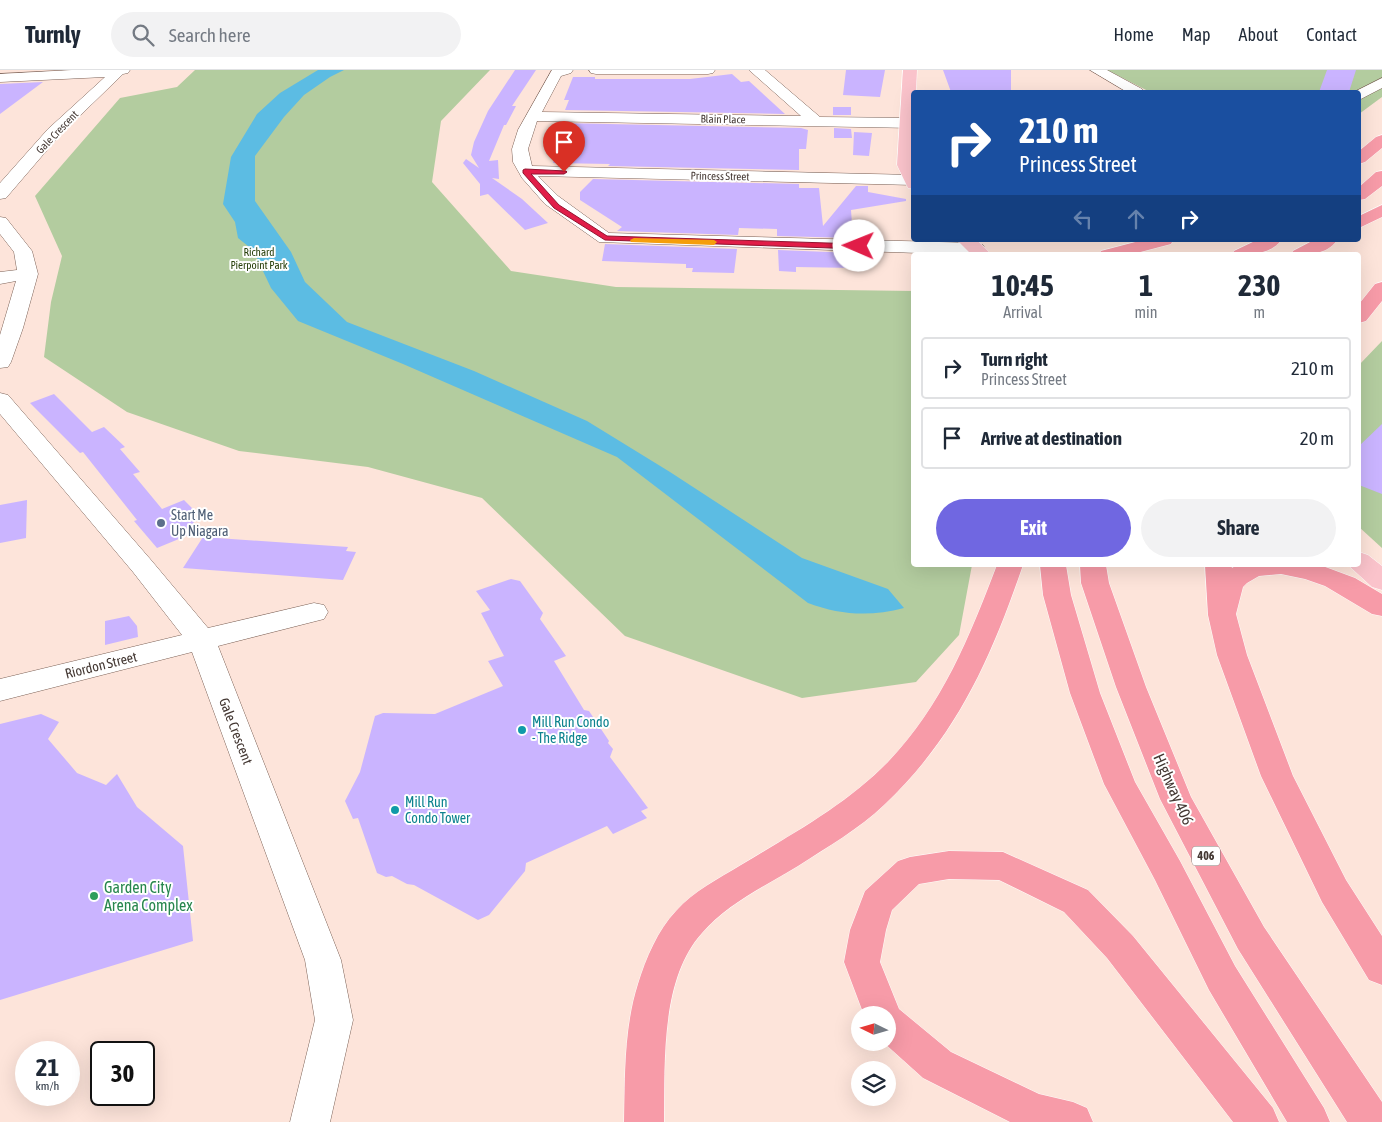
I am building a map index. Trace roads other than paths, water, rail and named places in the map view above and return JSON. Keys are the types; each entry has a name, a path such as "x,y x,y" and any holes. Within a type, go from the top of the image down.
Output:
{"highway":[{"path":"1361,157 1382,140"},
{"path":"1361,194 1375,184 1382,176"},
{"path":"1361,222 1382,210"},
{"path":"1119,252 1157,242"},
{"path":"1246,252 1268,242"},
{"path":"1306,252 1324,242"},
{"path":"1361,314 1382,288"},
{"path":"644,1122 646,1060 651,1007 659,972 674,940 692,917 727,892 859,807 913,757 933,731 950,704 980,644 1009,567"},
{"path":"1053,567 1057,594 1085,693 1120,784 1168,871 1222,978 1310,1122"},
{"name":"Highway 406","path":"1093,567 1096,584 1131,686 1176,799 1251,938 1371,1122"},
{"path":"1218,567 1222,615 1232,655 1277,776 1334,891 1382,968"},
{"path":"1222,615 1233,581 1245,572 1260,567"},
{"path":"1294,567 1334,577 1353,587 1382,607"},
{"path":"879,1006 862,962 868,930 877,902 910,871 949,865 1002,866 1076,901 1120,947 1259,1122"},
{"path":"896,1029 937,1065 1035,1113 1073,1122"}],"main road":[{"path":"910,70 910,123 905,164 911,178"},
{"path":"1361,563 1382,580"}],"street":[{"path":"566,70 559,70 532,116 520,150 525,171 557,206 605,238 975,248"},
{"path":"596,70 708,70"},
{"path":"756,70 816,121"},
{"path":"1097,70 1133,90"},
{"path":"0,78 119,71"},
{"name":"Gale Crescent","path":"0,194 54,132 119,71"},
{"path":"1361,95 1382,82"},
{"name":"Blain Place","path":"532,116 910,123"},
{"name":"Princess Street","path":"525,171 911,182"},
{"path":"0,222 22,251 28,274 13,328 0,362"},
{"path":"0,278 28,274"},
{"name":"Gale Crescent","path":"0,400 142,566 202,641 323,960 334,1020 310,1122"},
{"name":"Riordon Street","path":"0,690 314,612"}],"water":[{"path":"318,70 344,70 304,95 284,117 255,156 255,201 291,252 305,282 347,322 474,371 587,421 670,472 802,558 888,589 904,608 867,614 832,610 808,603 617,457 403,364 298,321 271,288 253,250 238,238 235,222 223,204 231,157 257,114 280,93"}],"place":[{"name":"Start Me Up Niagara","path":"161,523"},
{"name":"Mill Run Condo - The Ridge","path":"522,730"},
{"name":"Mill Run Condo Tower","path":"395,810"},
{"name":"Garden City Arena Complex","path":"94,896"}],"park label":[{"name":"Richard Pierpoint Park","path":"259,258"}]}
